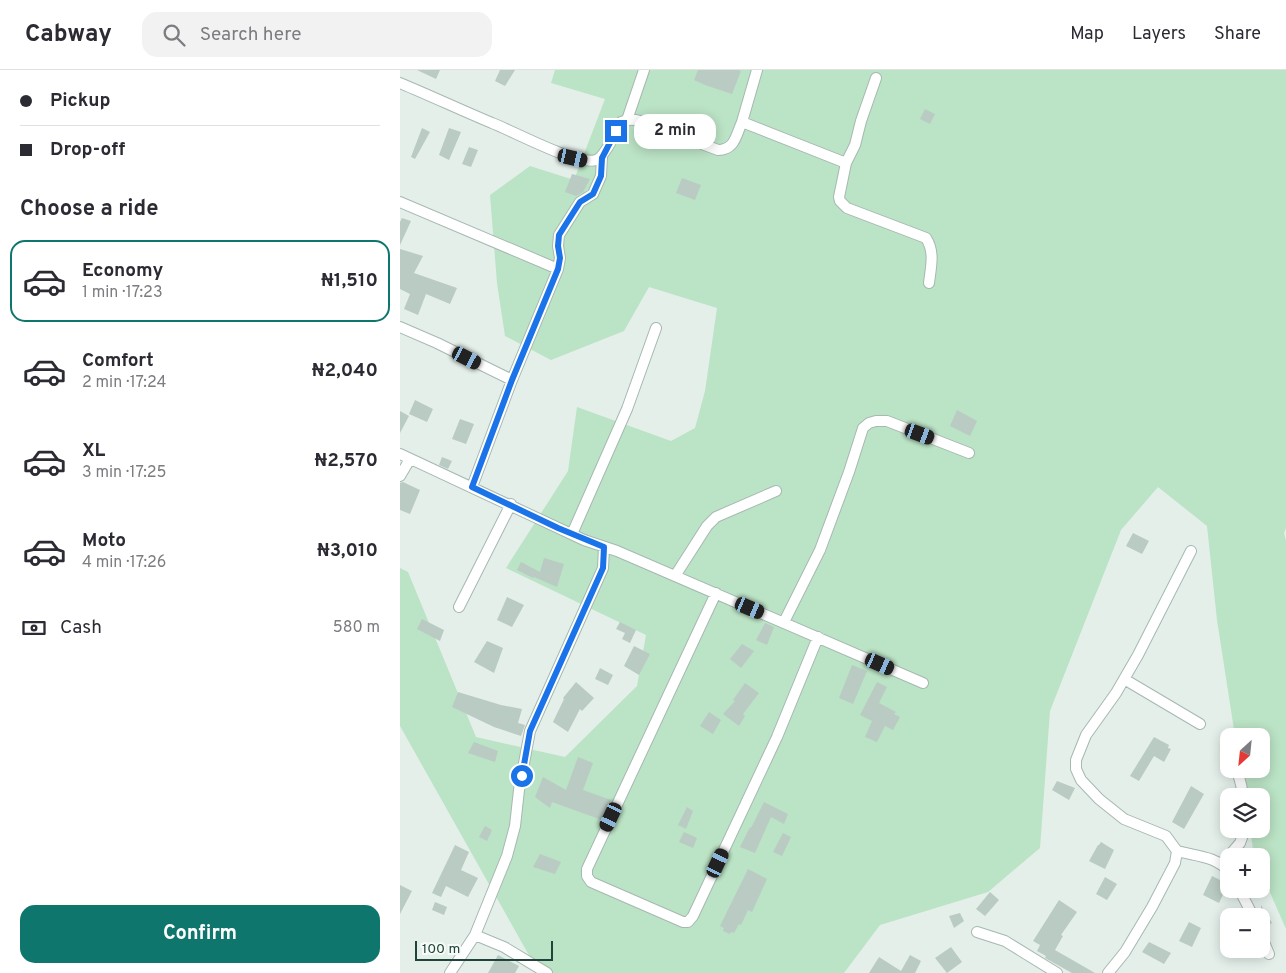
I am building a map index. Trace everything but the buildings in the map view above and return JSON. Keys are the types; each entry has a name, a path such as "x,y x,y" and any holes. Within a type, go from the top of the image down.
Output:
{"street":[{"path":"626,120 644,70"},
{"path":"472,487 512,380 558,269 560,258 559,235 580,202 593,194 601,176 602,158 621,122 634,119 718,150 726,150 731,147 742,122 757,70"},
{"path":"876,78 855,145 846,163 839,196 840,202 847,208 926,238 932,254 929,283"},
{"path":"400,83 573,158 595,161 602,158"},
{"path":"742,122 846,163"},
{"path":"400,202 558,269"},
{"path":"400,327 512,380"},
{"path":"572,534 627,409 656,328"},
{"path":"784,622 820,550 850,472 863,428 869,423 887,421 970,452"},
{"path":"400,476 405,456 572,534 784,622 923,683"},
{"path":"675,576 706,526 716,516 776,491"},
{"path":"459,607 511,504"},
{"path":"450,973 475,935 507,856 515,826 519,790 530,731 603,568 604,547"},
{"path":"1190,551 1124,679 1086,735 1078,752 1076,770 1081,780 1099,800 1124,819 1166,836 1177,851 1213,860 1220,864"},
{"path":"716,594 587,869 587,876 591,882 683,922 688,922 694,916 776,737 818,637"},
{"path":"1124,679 1200,724"},
{"path":"1108,973 1128,948 1152,908 1175,863 1177,851"},
{"path":"977,932 1005,941 1057,973"},
{"path":"475,935 504,947 546,973"}],"green space":[{"path":"555,70 1286,70 1286,528 1284,533 1286,541 1286,929 1270,893 1270,848 1253,848 1251,838 1270,838 1270,788 1244,788 1242,778 1270,778 1270,728 1234,728 1217,620 1207,526 1158,487 1121,530 1050,711 1040,848 988,892 880,925 844,973 539,973 400,726 400,568 408,572 476,737 565,757 637,686 646,635 506,568 568,471 577,407 671,441 695,428 705,391 717,308 649,287 624,331 551,360 505,336 497,283 490,195 530,166 574,180 605,99 551,83"}],"route":[{"path":"522,776 530,731 603,568 604,547 584,540 472,487 512,380 558,269 560,258 559,235 580,202 593,194 601,176 602,158 616,131"}]}
